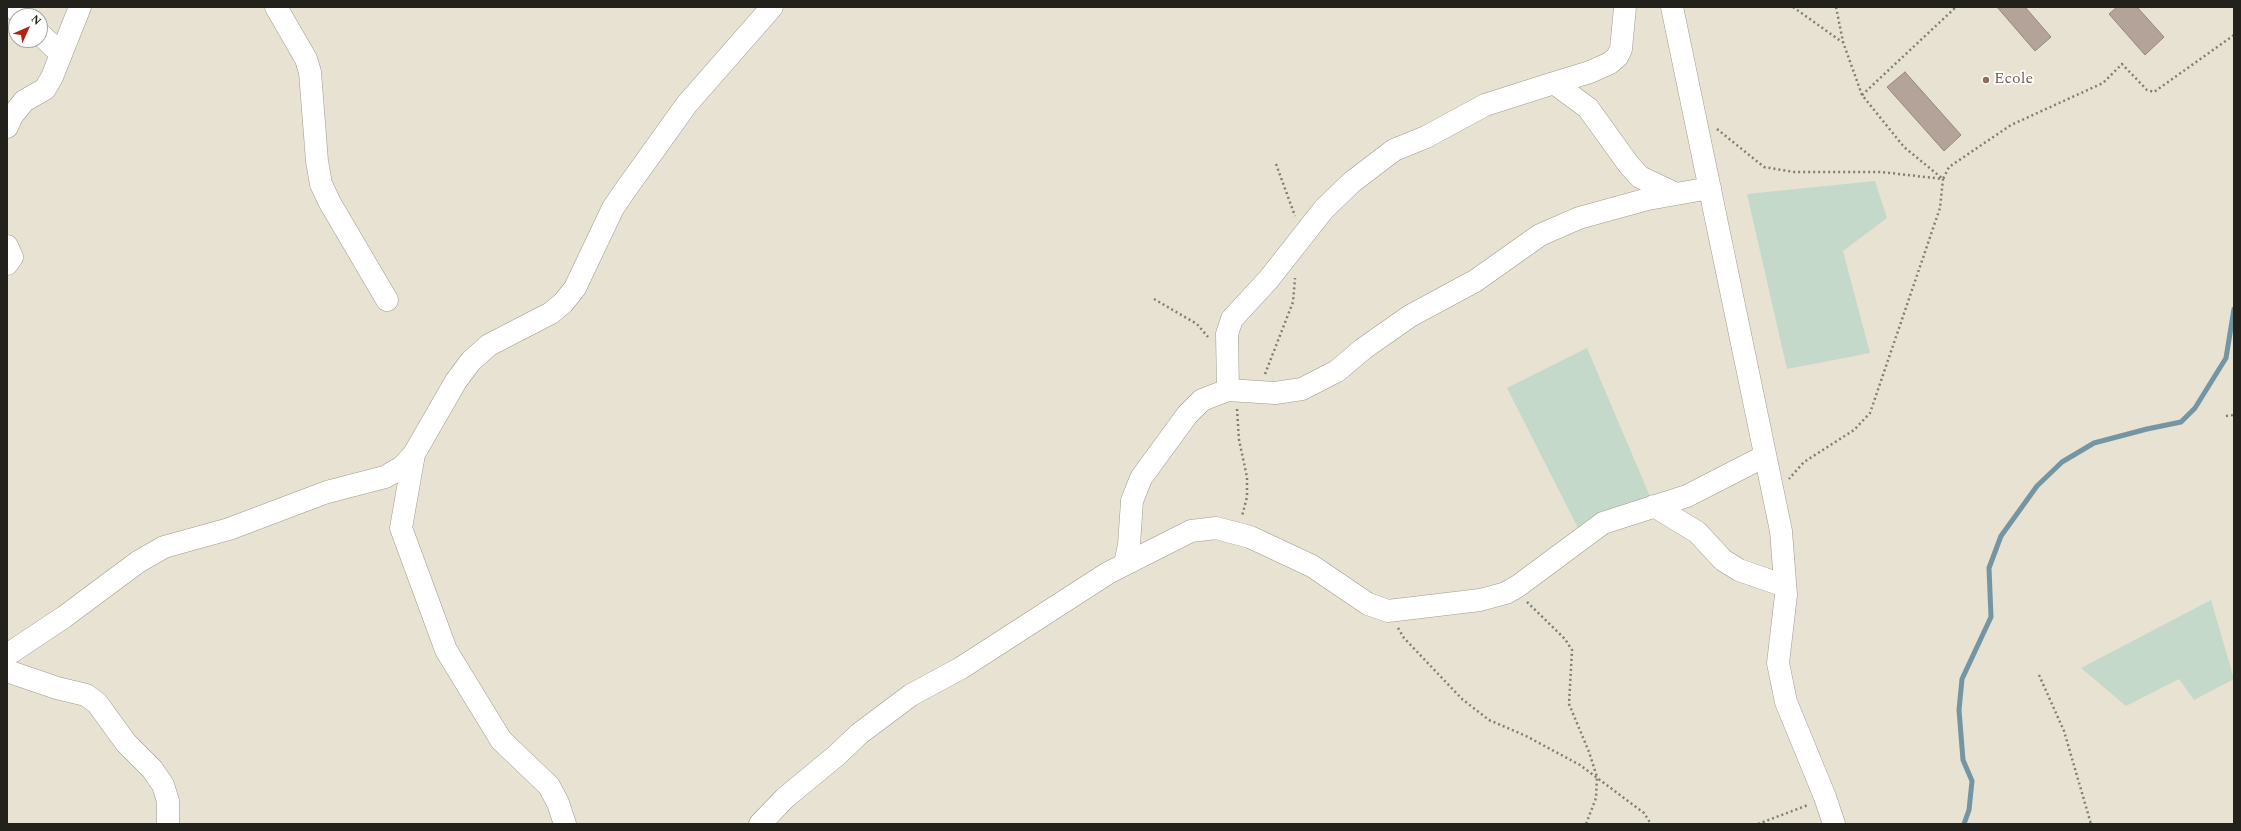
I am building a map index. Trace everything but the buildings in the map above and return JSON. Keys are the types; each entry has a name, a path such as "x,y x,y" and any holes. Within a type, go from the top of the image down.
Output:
{"street":[{"path":"7,127 12,116 24,102 45,89 52,77 80,7"},
{"path":"276,7 306,59 310,72 317,161 321,184 330,203 387,300"},
{"path":"7,655 64,617 138,562 164,547 229,529 326,492 386,477 402,467 414,454 456,381 471,361 489,345 551,313 563,303 575,288 613,208 626,189 687,104 772,7"},
{"path":"1228,390 1227,334 1232,320 1268,280 1324,209 1352,182 1394,150 1426,137 1485,106 1590,72 1610,63 1617,57 1621,48 1625,7"},
{"path":"1672,7 1781,531 1785,586 1778,663 1786,702 1825,797 1834,824"},
{"path":"48,42 61,54"},
{"path":"1554,83 1588,108 1629,165 1640,177 1676,194"},
{"path":"1125,564 1129,545 1132,501 1141,478 1187,415 1202,400 1228,390 1275,394 1302,388 1337,371 1364,349 1410,316 1475,280 1540,235 1580,218 1648,199 1710,188"},
{"path":"7,246 12,257 7,264"},
{"path":"414,454 401,528 446,650 501,740 549,786 558,803 565,824"},
{"path":"761,824 785,798 860,734 911,695 974,660 1125,564 1191,531 1216,528 1250,537 1312,566 1368,604 1388,611 1480,600 1506,593 1513,589 1603,523 1687,496 1765,456"},
{"path":"1654,506 1697,532 1723,560 1739,570 1785,586"},
{"path":"7,671 57,688 86,695 97,703 126,742 152,769 163,785 168,801 168,824"}],"path":[{"path":"1794,7 1843,42"},
{"path":"1836,7 1843,42 1862,95 1904,147 1943,179"},
{"path":"1862,95 1956,7"},
{"path":"1775,502 1783,486 1804,462 1854,430 1870,413 1940,208 1943,179 1949,167 2011,126 2103,83 2122,64 2147,90 2154,92 2234,35"},
{"path":"1693,110 1764,167 1794,172 1881,172 1943,179"},
{"path":"2226,416 2234,414"},
{"path":"1513,589 1565,639 1572,650 1569,704 1589,752 1597,777 1596,798 1586,824"},
{"path":"1388,611 1404,638 1462,699 1489,720 1526,736 1580,764 1644,813 1651,824"},
{"path":"2039,675 2064,731 2091,824"},
{"path":"1758,824 1825,797"}],"green space":[{"path":"1875,181 1887,218 1843,251 1870,353 1787,369 1747,194"},
{"path":"1587,348 1654,506 1583,538 1507,388"},
{"path":"2211,600 2234,679 2194,700 2179,679 2126,706 2081,668"}],"waterway":[{"path":"1964,824 1969,810 1972,781 1963,760 1959,710 1962,679 1991,617 1989,568 2001,536 2037,486 2062,462 2094,443 2181,422 2195,408 2226,358 2234,309"}],"place":[{"name":"Ecole","path":"1986,80"}]}
